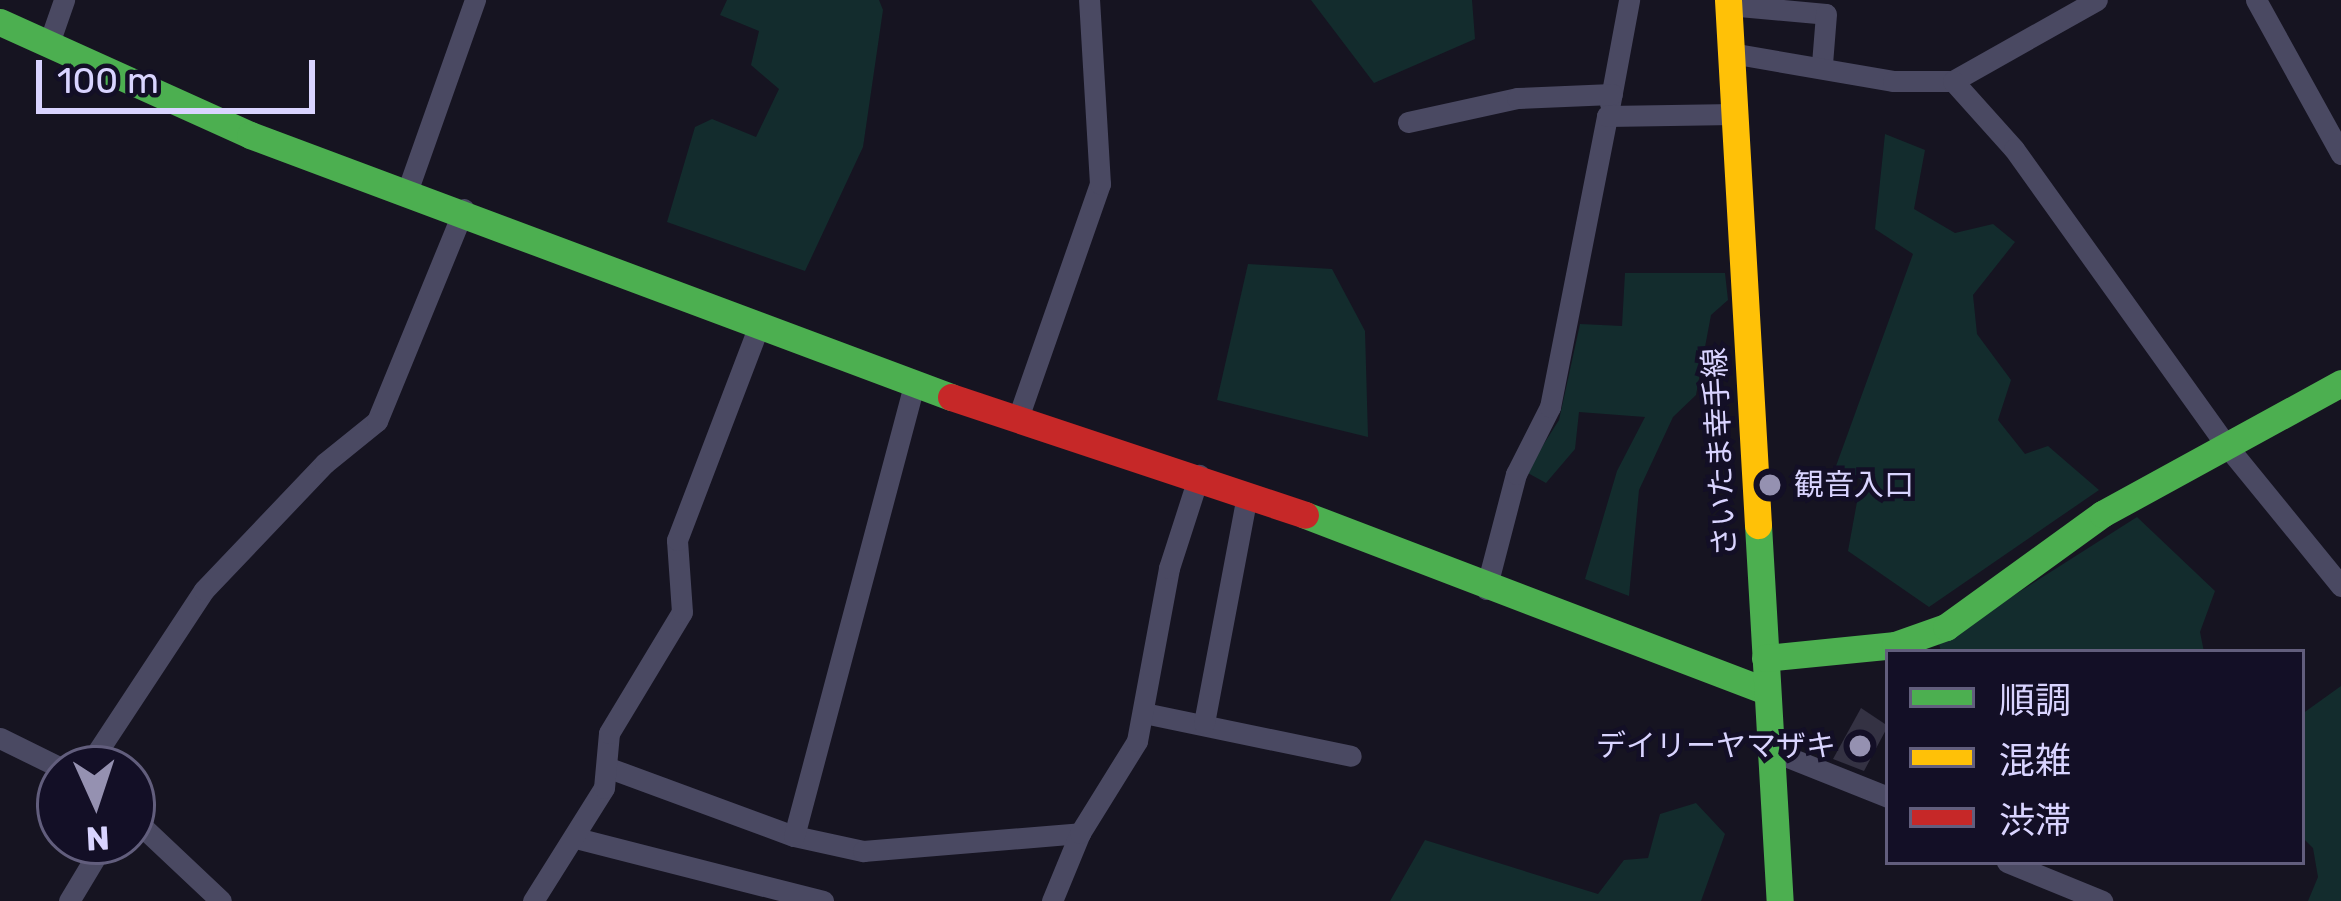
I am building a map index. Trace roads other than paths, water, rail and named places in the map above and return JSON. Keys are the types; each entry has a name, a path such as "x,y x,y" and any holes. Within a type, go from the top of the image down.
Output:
{"street":[{"path":"48,46 64,0"},
{"path":"408,189 475,0"},
{"path":"1018,416 1100,184 1090,0"},
{"path":"1486,589 1516,474 1550,407 1629,0"},
{"path":"1731,53 1822,64 1893,81 1953,81 2097,0"},
{"path":"2256,0 2341,154"},
{"path":"1728,3 1826,14 1822,64"},
{"name":"さいたま幸手線","path":"1728,3 1780,901"},
{"path":"0,22 250,135 464,209 914,386 1199,475 1486,589 1767,691"},
{"path":"1953,81 2014,149 2226,445 2341,586"},
{"path":"1408,122 1517,98 1734,114"},
{"path":"102,745 204,590 325,463 377,421 464,209"},
{"path":"533,901 575,838 609,768 609,734 682,612 677,540 759,325"},
{"path":"1765,658 1895,645 1946,627 2102,514 2341,383"},
{"path":"794,836 914,386"},
{"path":"1052,901 1080,833 1137,741 1164,590 1199,475"},
{"path":"1204,723 1247,496"},
{"path":"1144,713 1351,756"},
{"path":"0,737 36,755"},
{"path":"1770,751 1885,796"},
{"path":"609,768 794,836 901,854 1080,833"},
{"path":"575,838 823,901"},
{"path":"156,840 221,901"},
{"path":"69,901 91,865"},
{"path":"2014,865 2102,901"}],"place":[{"name":"観音入口","path":"1770,485"},
{"name":"デイリーヤマザキ","path":"1860,746"}]}
